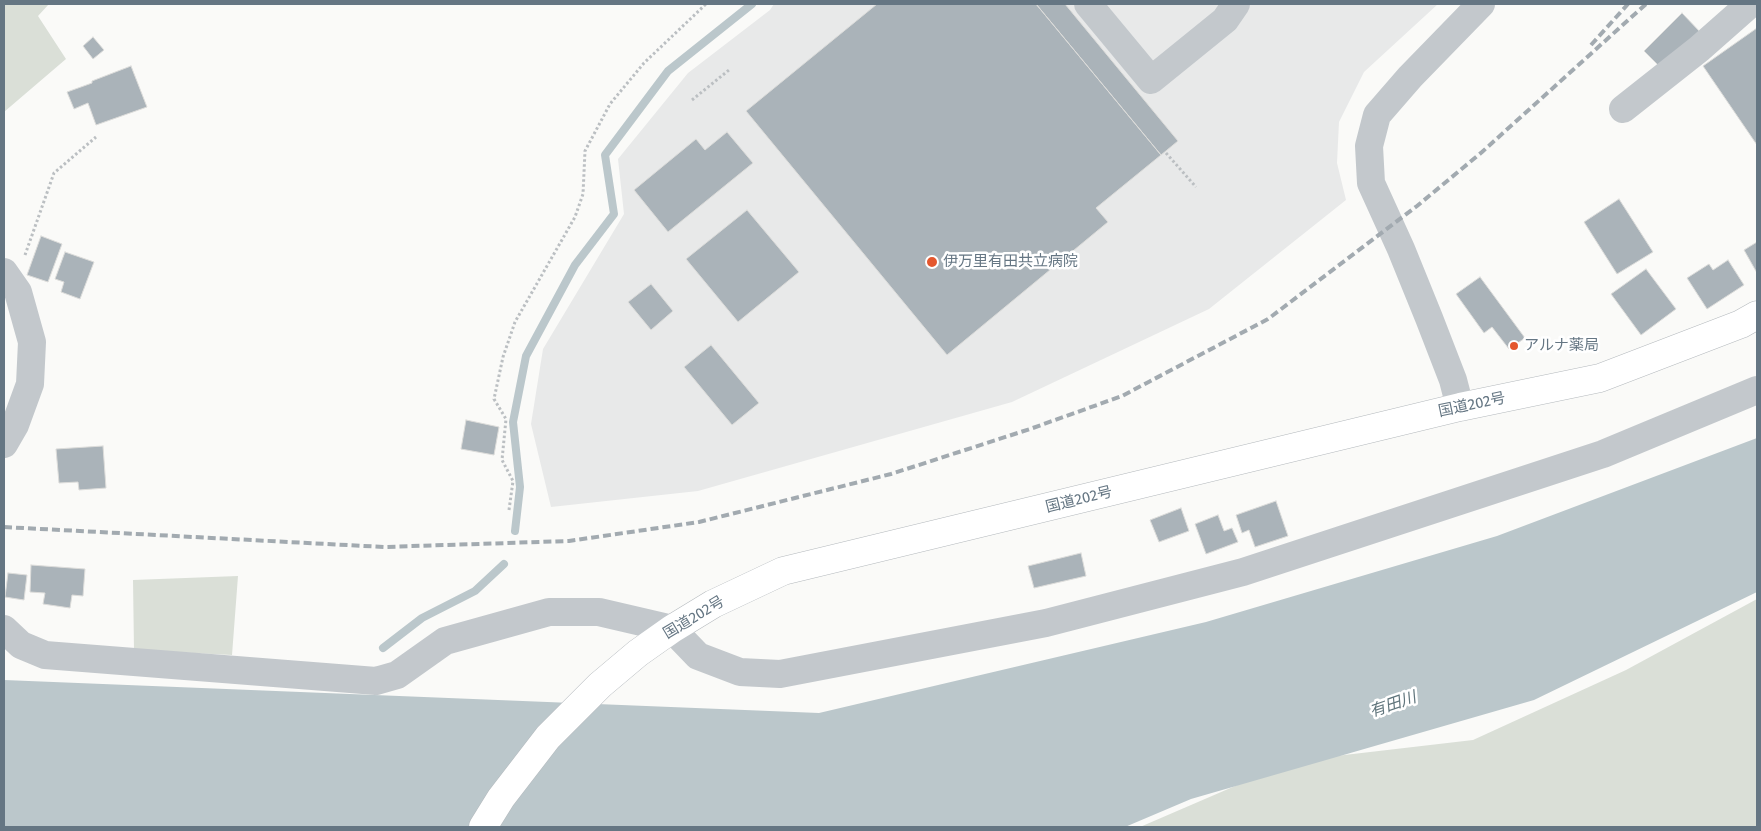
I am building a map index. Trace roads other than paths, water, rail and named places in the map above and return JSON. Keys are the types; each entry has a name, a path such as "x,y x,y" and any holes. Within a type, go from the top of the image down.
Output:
{"highway":[{"name":"国道202号","path":"483,827 501,798 548,737 600,685 638,653 713,604 783,571 1460,407 1600,378 1741,324 1757,315"}],"street":[{"path":"1088,4 1151,80 1225,20 1236,4"},
{"path":"1460,407 1446,362 1401,249 1372,183 1369,146 1378,115 1410,77 1481,4"},
{"path":"1623,109 1699,49 1750,4"},
{"path":"4,444 15,425 30,384 32,342 11,282"},
{"path":"4,654 376,681 397,675 445,641 549,612 599,612 672,630 698,656 740,672 780,674 1046,623 1243,572 1603,454 1757,390"},
{"path":"4,629 22,645 45,656"}],"water":[{"name":"有田川","path":"1757,438 1757,592 1534,700 1191,799 1125,827 4,827 4,680 819,713 1206,622 1497,536"}],"waterway":[{"path":"515,531 520,487 513,422 526,356 575,265 614,214 605,155 668,71 752,4"},
{"path":"383,648 422,618 475,591 504,564"}],"railway":[{"path":"1591,45 1628,4"},
{"path":"4,527 384,547 569,541 699,522 891,474 1030,429 1122,396 1268,319 1417,206 1482,152 1646,4"}],"place":[{"name":"伊万里有田共立病院","path":"932,262"},
{"name":"アルナ薬局","path":"1514,346"}]}
